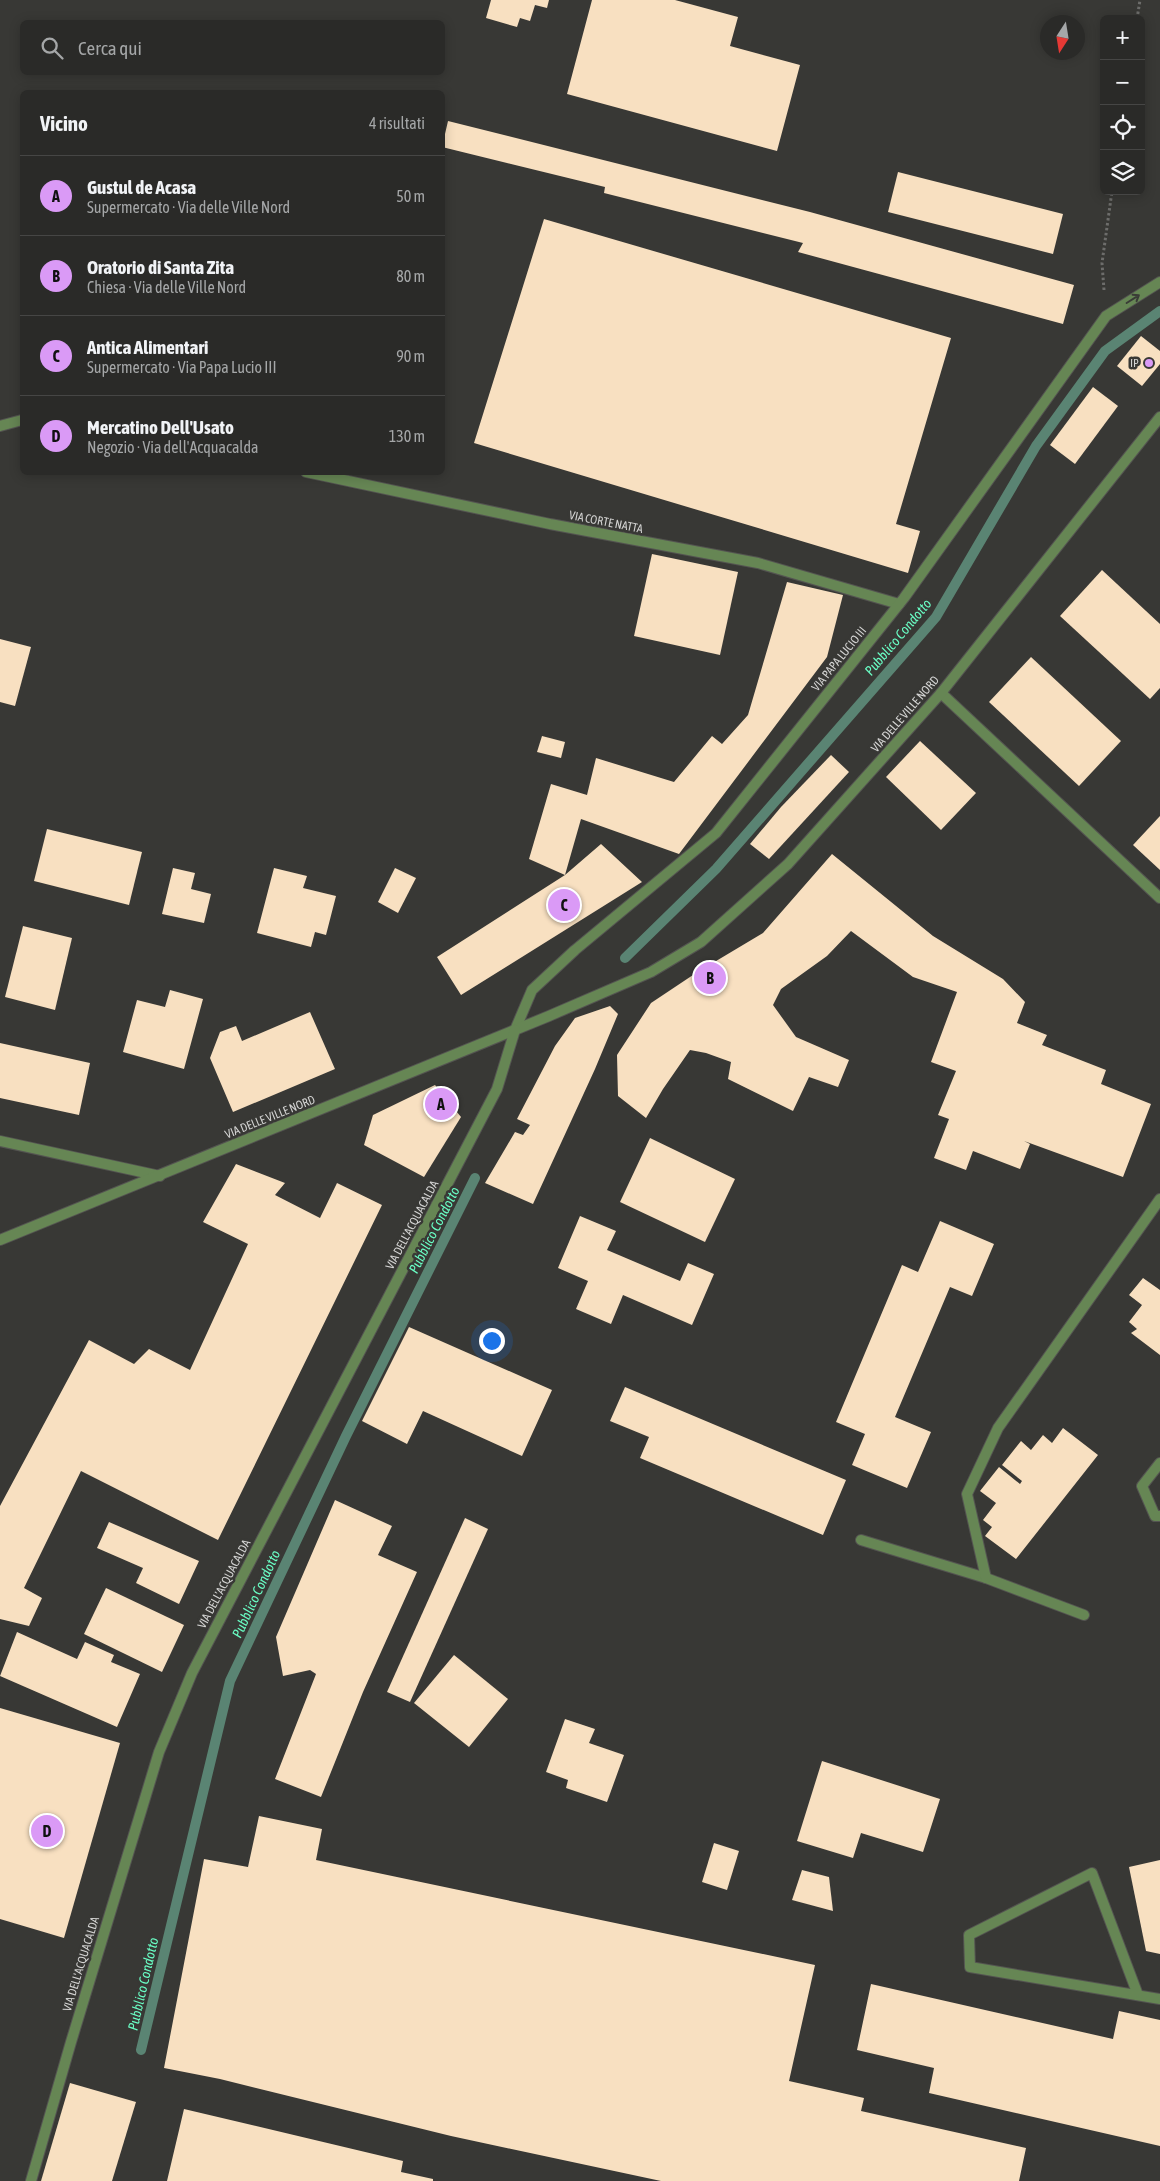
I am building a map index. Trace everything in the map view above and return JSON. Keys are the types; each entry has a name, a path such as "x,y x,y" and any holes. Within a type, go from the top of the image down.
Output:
{"street":[{"name":"VIA PAPA LUCIO III","path":"515,1030 532,990 575,950 716,833 899,604 1106,316 1160,282"},
{"name":"VIA DELLE VILLE NORD","path":"0,1240 161,1176 549,1016 659,968 701,942 788,864 941,693 1160,417"},
{"path":"0,426 20,421"},
{"name":"VIA CORTE NATTA","path":"320,475 550,524 758,563 899,604"},
{"path":"941,693 1160,898"},
{"name":"VIA DELL'ACQUACALDA","path":"31,2181 73,2033 159,1752 192,1673 497,1089 515,1030"},
{"path":"0,1141 161,1176"},
{"path":"986,1578 967,1494 998,1428 1160,1199"},
{"path":"1160,1463 1142,1486 1155,1516 1160,1516"},
{"path":"861,1540 986,1578 1084,1615"},
{"path":"1138,1995 1092,1873 969,1935 970,1967 1160,1999"}],"path":[{"path":"1138,15 1140,0"},
{"path":"1106,316 1102,263 1111,195"}],"building":[{"path":"491,0 549,0 547,8 535,5 530,21 520,18 517,27 486,18"},
{"path":"592,0 675,0 738,17 730,46 800,65 777,151 567,94"},
{"path":"448,121 810,212 1074,285 1063,324 798,252 803,243 604,193 605,187 445,148 445,134"},
{"path":"898,172 1063,214 1053,254 888,212"},
{"path":"544,219 951,338 896,524 920,531 908,573 474,443"},
{"path":"1141,336 1160,351 1160,364 1142,386 1117,366"},
{"path":"1093,387 1118,406 1075,464 1050,445"},
{"path":"652,554 738,572 720,655 634,636"},
{"path":"1102,570 1160,624 1160,688 1150,699 1060,616"},
{"path":"787,582 843,595 827,657 679,854 581,819 565,875 529,859 551,784 587,795 596,758 674,782 712,736 722,744 748,715"},
{"path":"0,639 31,647 15,706 0,702"},
{"path":"1031,657 1121,741 1079,786 989,702"},
{"path":"542,736 565,742 561,758 537,752"},
{"path":"920,741 976,793 941,830 886,777"},
{"path":"831,755 849,772 769,859 750,844 781,807"},
{"path":"1160,816 1160,870 1133,845"},
{"path":"47,829 142,852 129,905 34,881"},
{"path":"601,844 642,882 461,995 437,957 565,875"},
{"path":"832,854 933,936 1003,979 1025,1002 1017,1023 1047,1035 1042,1045 1106,1070 1101,1084 1151,1104 1123,1177 1024,1141 1030,1144 1020,1169 973,1151 966,1170 934,1158 949,1119 938,1115 956,1071 931,1062 957,992 913,977 851,931 827,956 781,989 773,1005 796,1037 849,1060 838,1087 809,1077 793,1111 728,1079 731,1062 706,1053 690,1050 646,1118 618,1096 617,1055 651,1003 696,973 763,933"},
{"path":"173,868 195,873 191,889 211,894 204,923 162,914"},
{"path":"274,868 307,876 303,888 336,896 326,935 315,932 311,947 257,933"},
{"path":"395,868 416,878 398,913 378,902"},
{"path":"23,926 72,938 55,1010 5,997"},
{"path":"170,990 203,999 184,1069 123,1052 137,1000 165,1007"},
{"path":"610,1006 618,1014 533,1204 485,1183 515,1132 523,1135 530,1125 517,1119 555,1046 575,1018"},
{"path":"310,1012 335,1069 233,1112 210,1058 220,1032 236,1026 242,1041"},
{"path":"0,1043 90,1063 79,1115 0,1098"},
{"path":"435,1085 461,1117 424,1177 364,1145 373,1115"},
{"path":"650,1138 735,1179 705,1242 620,1202"},
{"path":"236,1164 285,1183 275,1195 320,1218 337,1183 382,1205 218,1540 81,1471 24,1588 42,1598 29,1626 0,1619 0,1506 89,1340 134,1364 149,1349 190,1370 248,1244 203,1222"},
{"path":"580,1216 616,1231 607,1250 680,1281 688,1263 714,1274 692,1325 623,1295 611,1324 576,1309 588,1281 558,1268"},
{"path":"940,1221 994,1244 972,1296 950,1287 895,1417 931,1432 907,1488 852,1465 865,1434 836,1422 902,1265 918,1272"},
{"path":"1143,1278 1160,1290 1160,1355 1131,1333 1137,1329 1129,1322 1142,1305 1129,1295"},
{"path":"409,1327 552,1390 522,1456 423,1411 407,1444 362,1421"},
{"path":"625,1387 846,1480 823,1535 640,1458 649,1437 610,1421"},
{"path":"1063,1428 1098,1455 1016,1559 985,1536 992,1527 983,1520 996,1503 980,1491 999,1467 1020,1484 1022,1481 1002,1465 1021,1441 1031,1450 1043,1435 1052,1443"},
{"path":"335,1500 392,1526 378,1555 417,1572 363,1692 321,1797 275,1779 316,1674 310,1670 283,1676 276,1637"},
{"path":"465,1518 488,1529 410,1702 387,1692"},
{"path":"109,1522 199,1561 179,1604 136,1583 143,1568 97,1548"},
{"path":"106,1588 184,1625 162,1672 84,1634"},
{"path":"17,1632 77,1659 85,1642 114,1655 111,1662 140,1674 117,1727 0,1676"},
{"path":"454,1655 508,1699 469,1747 414,1703"},
{"path":"0,1708 120,1743 64,1938 0,1919"},
{"path":"565,1719 595,1729 589,1743 624,1755 607,1802 566,1788 568,1780 546,1772"},
{"path":"822,1761 940,1799 923,1852 861,1833 853,1858 797,1841"},
{"path":"259,1816 322,1829 316,1860 815,1965 789,2081 864,2098 861,2111 1026,2148 1019,2181 661,2181 451,2136 220,2079 164,2068 204,1859 248,1867"},
{"path":"714,1843 739,1851 727,1890 702,1882"},
{"path":"1160,1860 1160,1954 1146,1951 1129,1867"},
{"path":"802,1870 829,1877 833,1911 792,1900"},
{"path":"871,1984 1113,2039 1119,2011 1160,2020 1160,2146 929,2093 934,2068 857,2050"},
{"path":"70,2083 136,2102 112,2181 41,2181"},
{"path":"184,2109 403,2161 401,2172 433,2179 433,2181 167,2181"}],"waterway":[{"name":"Pubblico Condotto","path":"625,958 716,869 936,617 1036,446 1105,351 1160,311"},
{"name":"Pubblico Condotto","path":"141,2050 230,1681 346,1436 475,1178"}],"place":[{"name":"IP","path":"1149,363"},
{"name":"Antica Alimentari","path":"564,905"},
{"name":"Oratorio di Santa Zita","path":"710,978"},
{"name":"Gustul de Acasa","path":"441,1104"},
{"name":"Mercatino Dell'Usato","path":"47,1831"}]}
